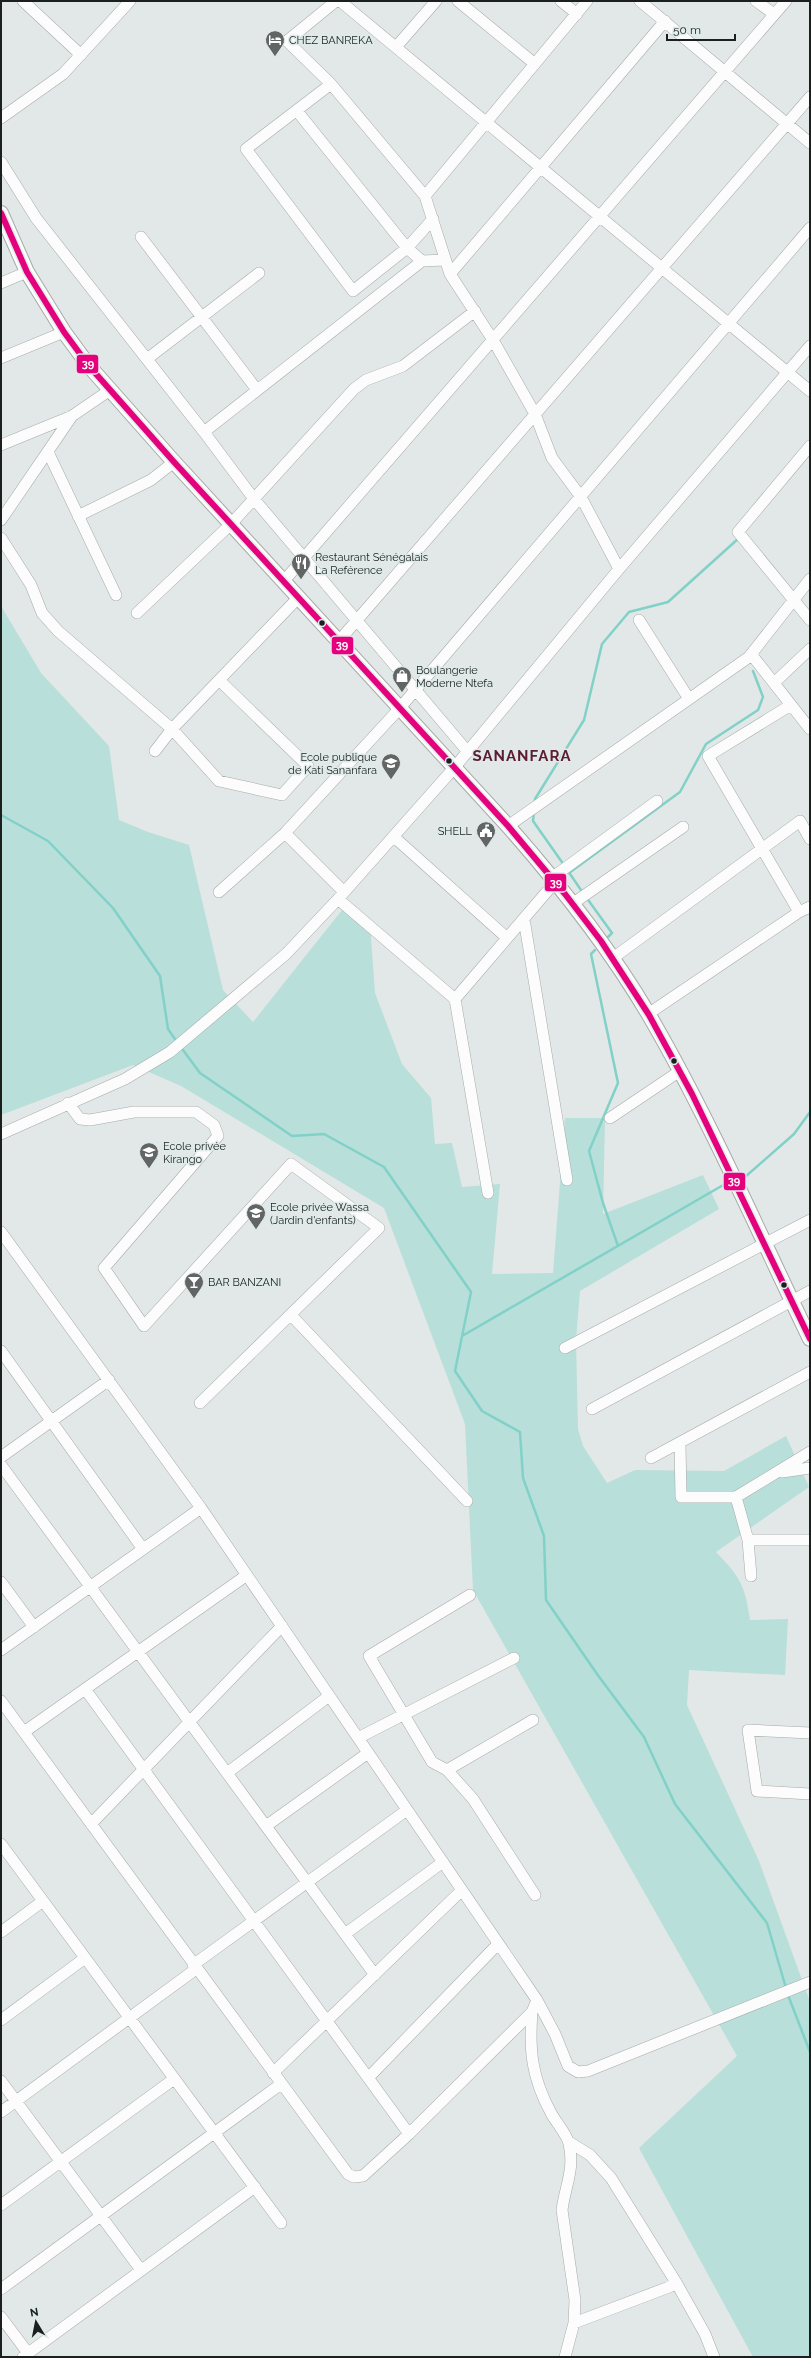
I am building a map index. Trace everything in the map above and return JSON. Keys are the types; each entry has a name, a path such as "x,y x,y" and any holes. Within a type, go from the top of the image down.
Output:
{"main road":[{"path":"1,213 27,272 64,332 110,390 283,582 508,826 554,879 613,958 648,1014 680,1071 810,1339"}],"street":[{"path":"24,1 80,55"},
{"path":"1,118 63,74 130,1"},
{"path":"336,1 287,41 331,84 425,196 450,274 475,311 535,414 552,458 581,497 619,569"},
{"path":"340,1 810,391"},
{"path":"396,47 436,1"},
{"path":"458,1 534,64"},
{"path":"561,1 577,14"},
{"path":"425,196 588,1"},
{"path":"640,1 810,143"},
{"path":"756,1 774,14"},
{"path":"283,582 786,1"},
{"path":"450,274 665,21"},
{"path":"331,84 246,149 353,291 407,248 433,219"},
{"path":"338,642 810,97"},
{"path":"296,111 407,248 422,261"},
{"path":"1,162 36,218 204,432 254,499 468,752"},
{"path":"219,892 285,833 416,690 810,228"},
{"path":"141,237 257,390"},
{"path":"204,432 422,261 446,260"},
{"path":"1,283 27,272"},
{"path":"147,359 260,273"},
{"path":"137,613 231,524 354,389 366,380 402,366 475,311"},
{"path":"1,358 64,332"},
{"path":"1,1134 125,1079 170,1052 286,954 394,838 468,752 619,569 786,372 810,346"},
{"path":"1,445 72,416 110,390"},
{"path":"1,520 72,416"},
{"path":"810,446 738,532 810,620"},
{"path":"48,452 116,595"},
{"path":"78,516 151,480 174,462"},
{"path":"1,538 31,585 42,613 58,631 172,729 219,781 282,795 308,766 219,680"},
{"path":"508,826 751,654 810,579"},
{"path":"155,751 172,729 298,598"},
{"path":"639,620 689,699"},
{"path":"774,683 810,650"},
{"path":"751,654 810,729"},
{"path":"791,705 708,756 799,912"},
{"path":"455,999 524,919 554,879 657,801"},
{"path":"613,958 764,850 800,821 810,838"},
{"path":"572,904 683,827"},
{"path":"285,833 341,895 455,999 488,1193"},
{"path":"394,838 507,938"},
{"path":"648,1014 799,912 810,907"},
{"path":"524,919 567,1180"},
{"path":"610,1118 680,1071"},
{"path":"68,1103 80,1119 90,1120 134,1112 196,1112 207,1118 214,1125 218,1136 104,1268 144,1326 290,1164 379,1228 200,1403"},
{"path":"565,1348 810,1220"},
{"path":"1,1232 201,1508 537,2000 555,2034 568,2066 578,2072 588,2072 810,1982"},
{"path":"592,1409 810,1290"},
{"path":"291,1315 467,1501"},
{"path":"1,1351 143,1549"},
{"path":"651,1458 810,1372"},
{"path":"1,1457 109,1380"},
{"path":"680,1443 682,1497 736,1497 810,1452"},
{"path":"1,1465 375,1975"},
{"path":"777,1472 810,1468"},
{"path":"736,1497 748,1540 751,1576"},
{"path":"1,1650 201,1508"},
{"path":"748,1540 810,1540"},
{"path":"24,1732 247,1575"},
{"path":"1,1582 34,1627"},
{"path":"470,1595 369,1656 432,1762 448,1770 473,1799 535,1895"},
{"path":"91,1824 282,1626"},
{"path":"358,1738 514,1658"},
{"path":"85,1689 409,2134"},
{"path":"227,1773 329,1696"},
{"path":"1,1701 348,2174 354,2177 363,2176 409,2134 532,2012"},
{"path":"448,1770 532,1720"},
{"path":"810,1733 748,1730 756,1791 810,1794"},
{"path":"266,1826 368,1753"},
{"path":"1,2112 130,2018 254,1921 407,1810"},
{"path":"1,1844 281,2223"},
{"path":"345,1934 443,1862"},
{"path":"273,2073 462,1890"},
{"path":"1,1932 43,1901"},
{"path":"368,2078 498,1944"},
{"path":"1,2020 85,1958"},
{"path":"537,2000 532,2012 531,2058 535,2076 548,2107 569,2142 572,2157 570,2177 564,2196 562,2210 575,2300 574,2323 565,2357"},
{"path":"1,2206 174,2078"},
{"path":"1,2081 141,2270"},
{"path":"1,2289 281,2084"},
{"path":"569,2142 590,2155 611,2178 677,2284 705,2334 714,2357"},
{"path":"1,2318 25,2355 255,2187"},
{"path":"574,2323 677,2284"}],"shaded area":[{"path":"1,606 41,673 109,746 119,820 148,832 189,845 223,990 253,1022 346,905 370,924 375,993 402,1064 431,1098 435,1144 452,1143 462,1187 500,1184 492,1274 553,1273 565,1118 605,1118 603,1214 703,1175 719,1209 580,1291 576,1340 578,1429 583,1446 607,1483 635,1470 724,1471 786,1436 809,1487 716,1552 731,1568 740,1582 746,1598 750,1620 788,1619 785,1675 689,1670 687,1705 759,1861 810,2002 810,2357 753,2357 639,2148 737,2056 473,1590 465,1424 384,1208 181,1086 133,1065 1,1115"}],"waterway":[{"path":"535,803 535,799 584,720 602,644 629,612 668,602 739,538"},
{"path":"569,873 680,792 706,744 758,710 763,697 753,671"},
{"path":"534,812 533,821 564,865"},
{"path":"1,815 48,841 113,908 160,976 168,1029 177,1042"},
{"path":"568,871 583,893"},
{"path":"586,897 612,933 608,937"},
{"path":"595,950 591,954 618,1083 589,1151 603,1203 618,1246"},
{"path":"180,1046 200,1073 292,1136 324,1134 384,1167 471,1292 455,1371 482,1411 520,1432 523,1478 544,1536 546,1600 597,1674 644,1737 675,1804 767,1923 786,1988"},
{"path":"745,1177 794,1134 810,1112"},
{"path":"462,1336 725,1184"},
{"path":"788,1995 810,2052"}],"transit line":[{"name":"39","path":"1,213 27,272 64,332 89,366 174,462 508,826 565,894 601,941 649,1015 692,1094 810,1339"}],"place":[{"name":"CHEZ BANREKA","path":"275,57"},
{"name":"Restaurant Sénégalais La Reférence","path":"301,580"},
{"name":"Boulangerie Moderne Ntefa","path":"402,693"},
{"name":"Ecole publique de Kati Sananfara","path":"391,780"},
{"name":"SHELL","path":"486,848"},
{"name":"Ecole privée Kirango","path":"149,1169"},
{"name":"Ecole privée Wassa (Jardin d'enfants)","path":"256,1230"},
{"name":"BAR BANZANI","path":"194,1299"}],"district":[{"name":"SANANFARA","path":"522,756"}]}
